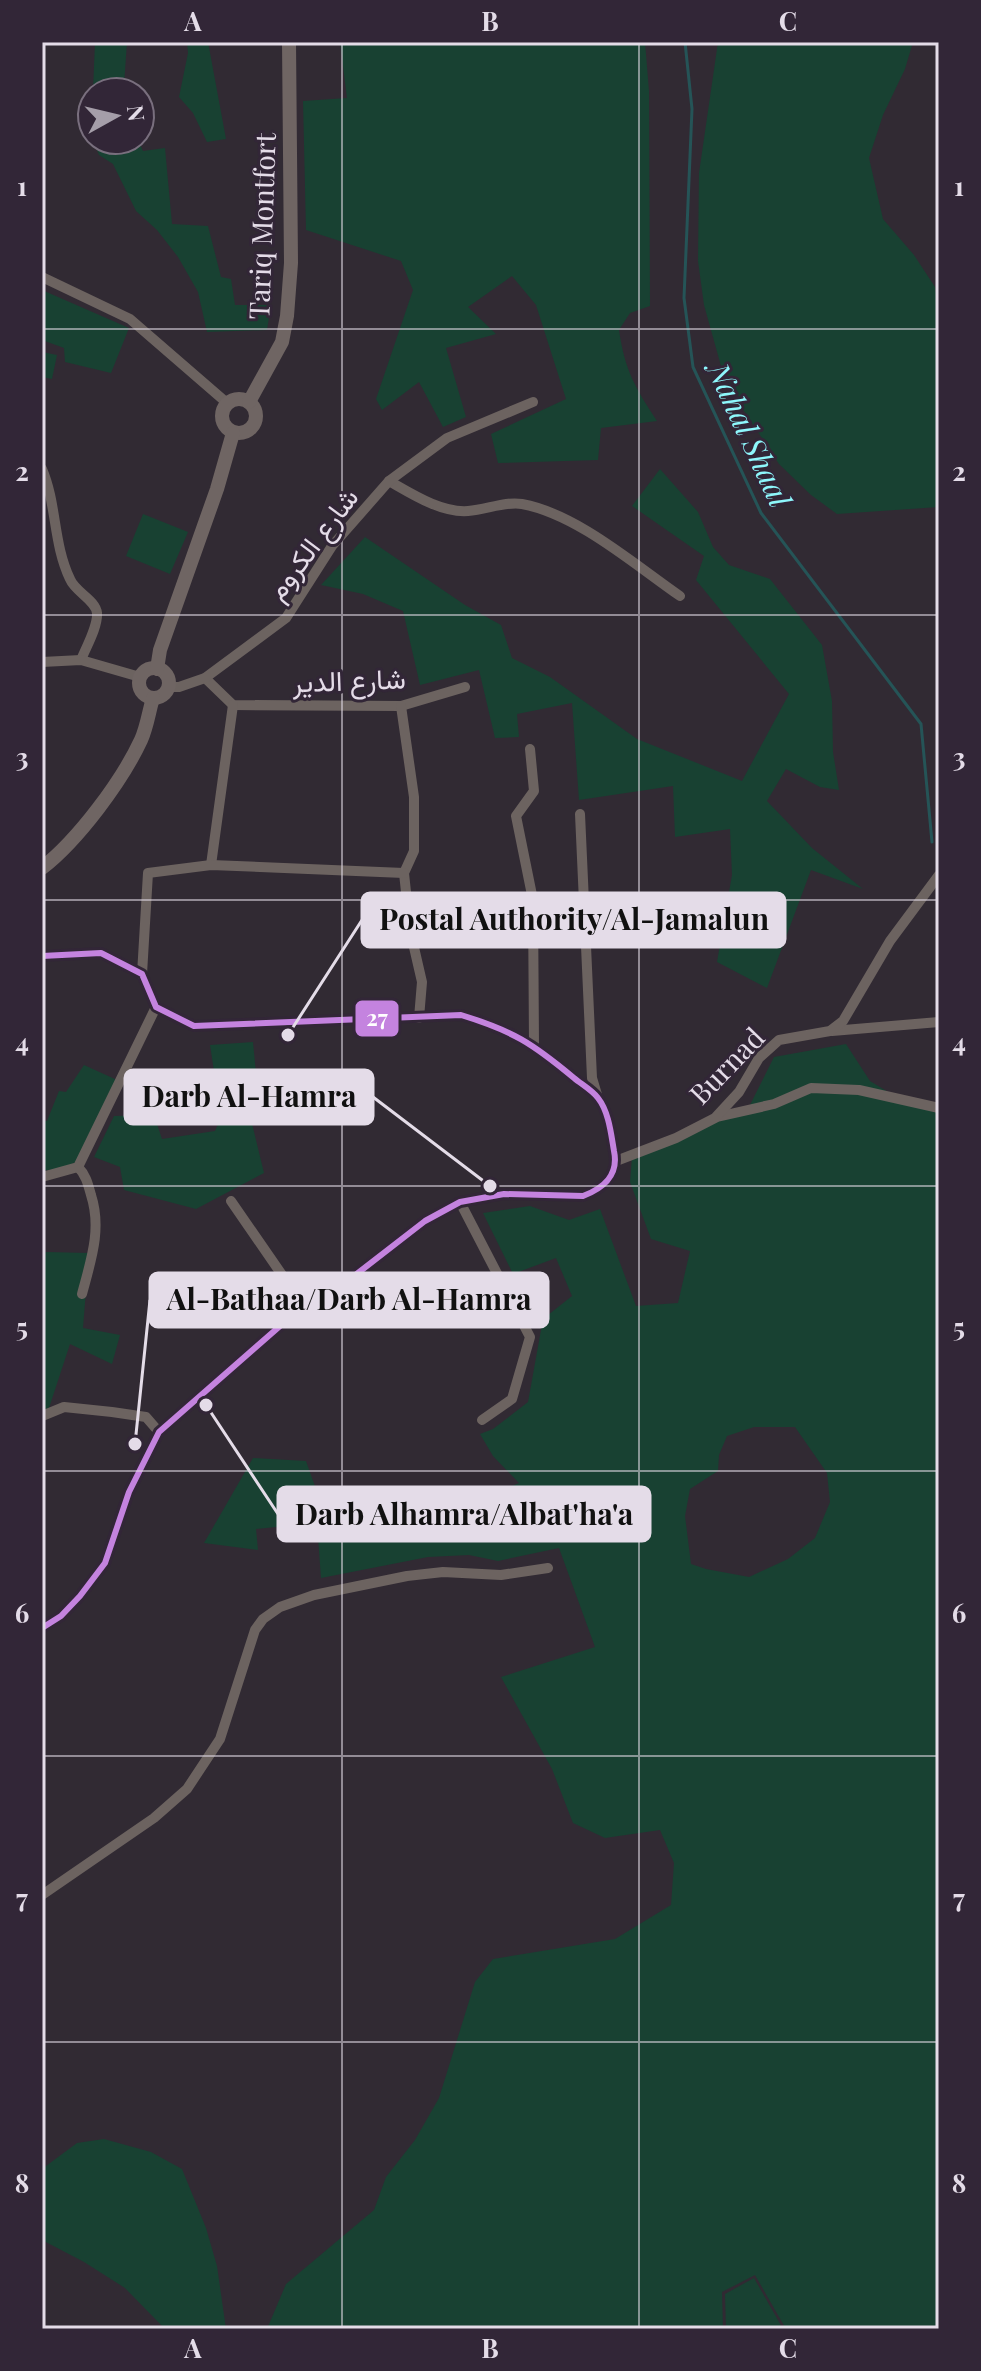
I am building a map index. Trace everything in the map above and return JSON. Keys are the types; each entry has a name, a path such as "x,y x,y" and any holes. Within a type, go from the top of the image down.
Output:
{"main road":[{"name":"Tariq Montfort","path":"249,402 282,342 287,316 291,263 289,42"},
{"path":"238,399 249,402 255,411 255,422 244,433 233,433 221,420 223,408 238,399"},
{"path":"157,669 160,650 201,527 217,489 233,433"},
{"path":"157,669 167,678 168,687 162,695 153,698 141,691 140,677 147,670 157,669"},
{"path":"42,868 74,838 123,772 142,738 153,698"}],"street":[{"path":"42,277 130,319 227,403"},
{"name":"شارع الكروم","path":"168,687 179,687 205,678 286,618 332,546 389,481 447,438 533,402"},
{"path":"42,469 56,536 70,581 96,606 97,616 81,660"},
{"path":"389,481 427,502 465,512 519,503 551,511 680,596"},
{"path":"42,662 81,660 140,677"},
{"path":"205,678 233,705 211,865"},
{"name":"شارع الدير","path":"233,705 401,706 465,687"},
{"path":"401,706 414,797 414,851 404,873 410,930 422,982 419,1018"},
{"path":"530,749 534,791 516,816 533,900 534,1045"},
{"path":"42,1628 71,1606 105,1563 129,1492 159,1432 280,1326 307,1311 425,1221 460,1202 504,1194 583,1196 608,1181 616,1161 610,1125 592,1078 580,814"},
{"path":"404,873 211,865 148,873 142,974 156,1007 194,1026 461,1015 501,1027 534,1045 598,1098"},
{"path":"830,1031 843,1021 890,941 939,875"},
{"path":"42,956 101,953 142,974"},
{"path":"42,1177 78,1167 156,1007"},
{"name":"Burnad","path":"616,1161 676,1138 715,1118 739,1092 759,1058 779,1040 830,1031 939,1022"},
{"path":"715,1118 774,1104 811,1088 859,1090 939,1108"},
{"path":"78,1167 85,1174 97,1214 96,1239 82,1294"},
{"path":"231,1201 307,1311"},
{"path":"460,1202 530,1337 512,1399 482,1420"},
{"path":"42,1416 64,1407 112,1412 146,1417 159,1432"},
{"path":"42,1895 154,1818 187,1789 220,1739 255,1630 263,1619 280,1607 314,1595 407,1576 443,1572 501,1575 548,1568"}],"green space":[{"path":"95,42 127,42 125,76 94,76"},
{"path":"187,42 208,42 226,139 207,142 193,113 179,97 188,53"},
{"path":"340,42 645,42 649,91 650,306 630,313 619,330 632,378 657,421 601,428 598,460 498,463 491,434 566,399 536,305 512,276 468,307 496,334 446,348 466,417 443,427 419,382 382,410 376,399 413,290 401,261 306,230 303,101 347,98"},
{"path":"718,42 913,42 869,158 883,219 914,255 935,287 939,313 939,507 837,514 811,495 779,464 726,384 704,305 698,261 699,173"},
{"path":"165,148 172,224 208,226 221,277 231,279 235,305 271,305 267,330 207,332 198,292 178,257 157,230 136,211 113,164 101,156 156,156 156,149"},
{"path":"42,290 129,328 111,373 65,362 64,348 42,340"},
{"path":"42,352 57,355 52,379 42,377"},
{"path":"660,469 698,512 713,547 729,565 770,579 822,645 832,701 833,752 839,790 820,787 786,769 767,801 812,848 863,889 811,870 767,988 717,962 732,875 730,829 675,837 673,786 579,800 572,703 517,714 519,737 495,738 479,670 420,685 403,611 363,594 321,585 365,537 465,605 501,625 512,658 550,677 637,739 742,781 789,694 696,580 704,556 632,506"},
{"path":"143,514 188,532 170,574 126,556"},
{"path":"253,1042 259,1104 249,1111 264,1173 196,1209 124,1190 120,1167 94,1157 114,1116 154,1115 162,1139 215,1131 221,1117 210,1045"},
{"path":"846,1044 870,1081 908,1104 939,1106 939,2329 786,2329 755,2275 722,2292 723,2329 267,2329 286,2284 374,2210 386,2177 415,2140 439,2098 475,1982 493,1959 615,1939 671,1905 674,1863 660,1830 605,1838 573,1823 552,1769 501,1677 595,1647 559,1548 498,1561 469,1555 428,1557 321,1578 317,1523 256,1529 258,1550 204,1543 253,1458 306,1461 322,1506 360,1494 366,1538 429,1522 519,1483 493,1456 480,1434 493,1429 528,1402 543,1319 572,1296 556,1258 513,1274 483,1213 530,1206 569,1220 600,1209 636,1306 678,1303 690,1251 651,1239 630,1182 632,1157 750,1105 774,1057","holes":["754,1427 795,1427 827,1473 830,1502 815,1538 788,1559 749,1577 691,1564 685,1516 690,1489 718,1471 719,1455 727,1436"]},
{"path":"84,1065 117,1080 76,1162 63,1168 42,1171 42,1120 47,1121 59,1091 66,1092"},
{"path":"46,1252 89,1253 83,1328 120,1335 112,1364 70,1344 49,1408 42,1410 42,1259"},
{"path":"104,2139 151,2152 182,2169 206,2228 217,2266 226,2329 165,2329 125,2288 42,2240 42,2169 77,2143"},
{"path":"754,2278 783,2329 726,2329 725,2294"}],"waterway":[{"name":"Nahal Shaal","path":"685,42 692,109 684,298 693,367 761,513 921,724 932,842"}],"transit line":[{"name":"27","path":"42,956 101,953 142,974 156,1007 194,1026 461,1015 479,1021 534,1047 596,1095 607,1116 615,1159 608,1180 583,1196 504,1194 460,1202 425,1221 314,1307 280,1326 159,1432 129,1492 105,1563 61,1616 42,1628"}],"place":[{"name":"Postal Authority/Al-Jamalun","path":"288,1035"},
{"name":"Darb Al-Hamra","path":"490,1186"},
{"name":"Darb Alhamra/Albat'ha'a","path":"206,1405"},
{"name":"Al-Bathaa/Darb Al-Hamra","path":"135,1444"}]}
